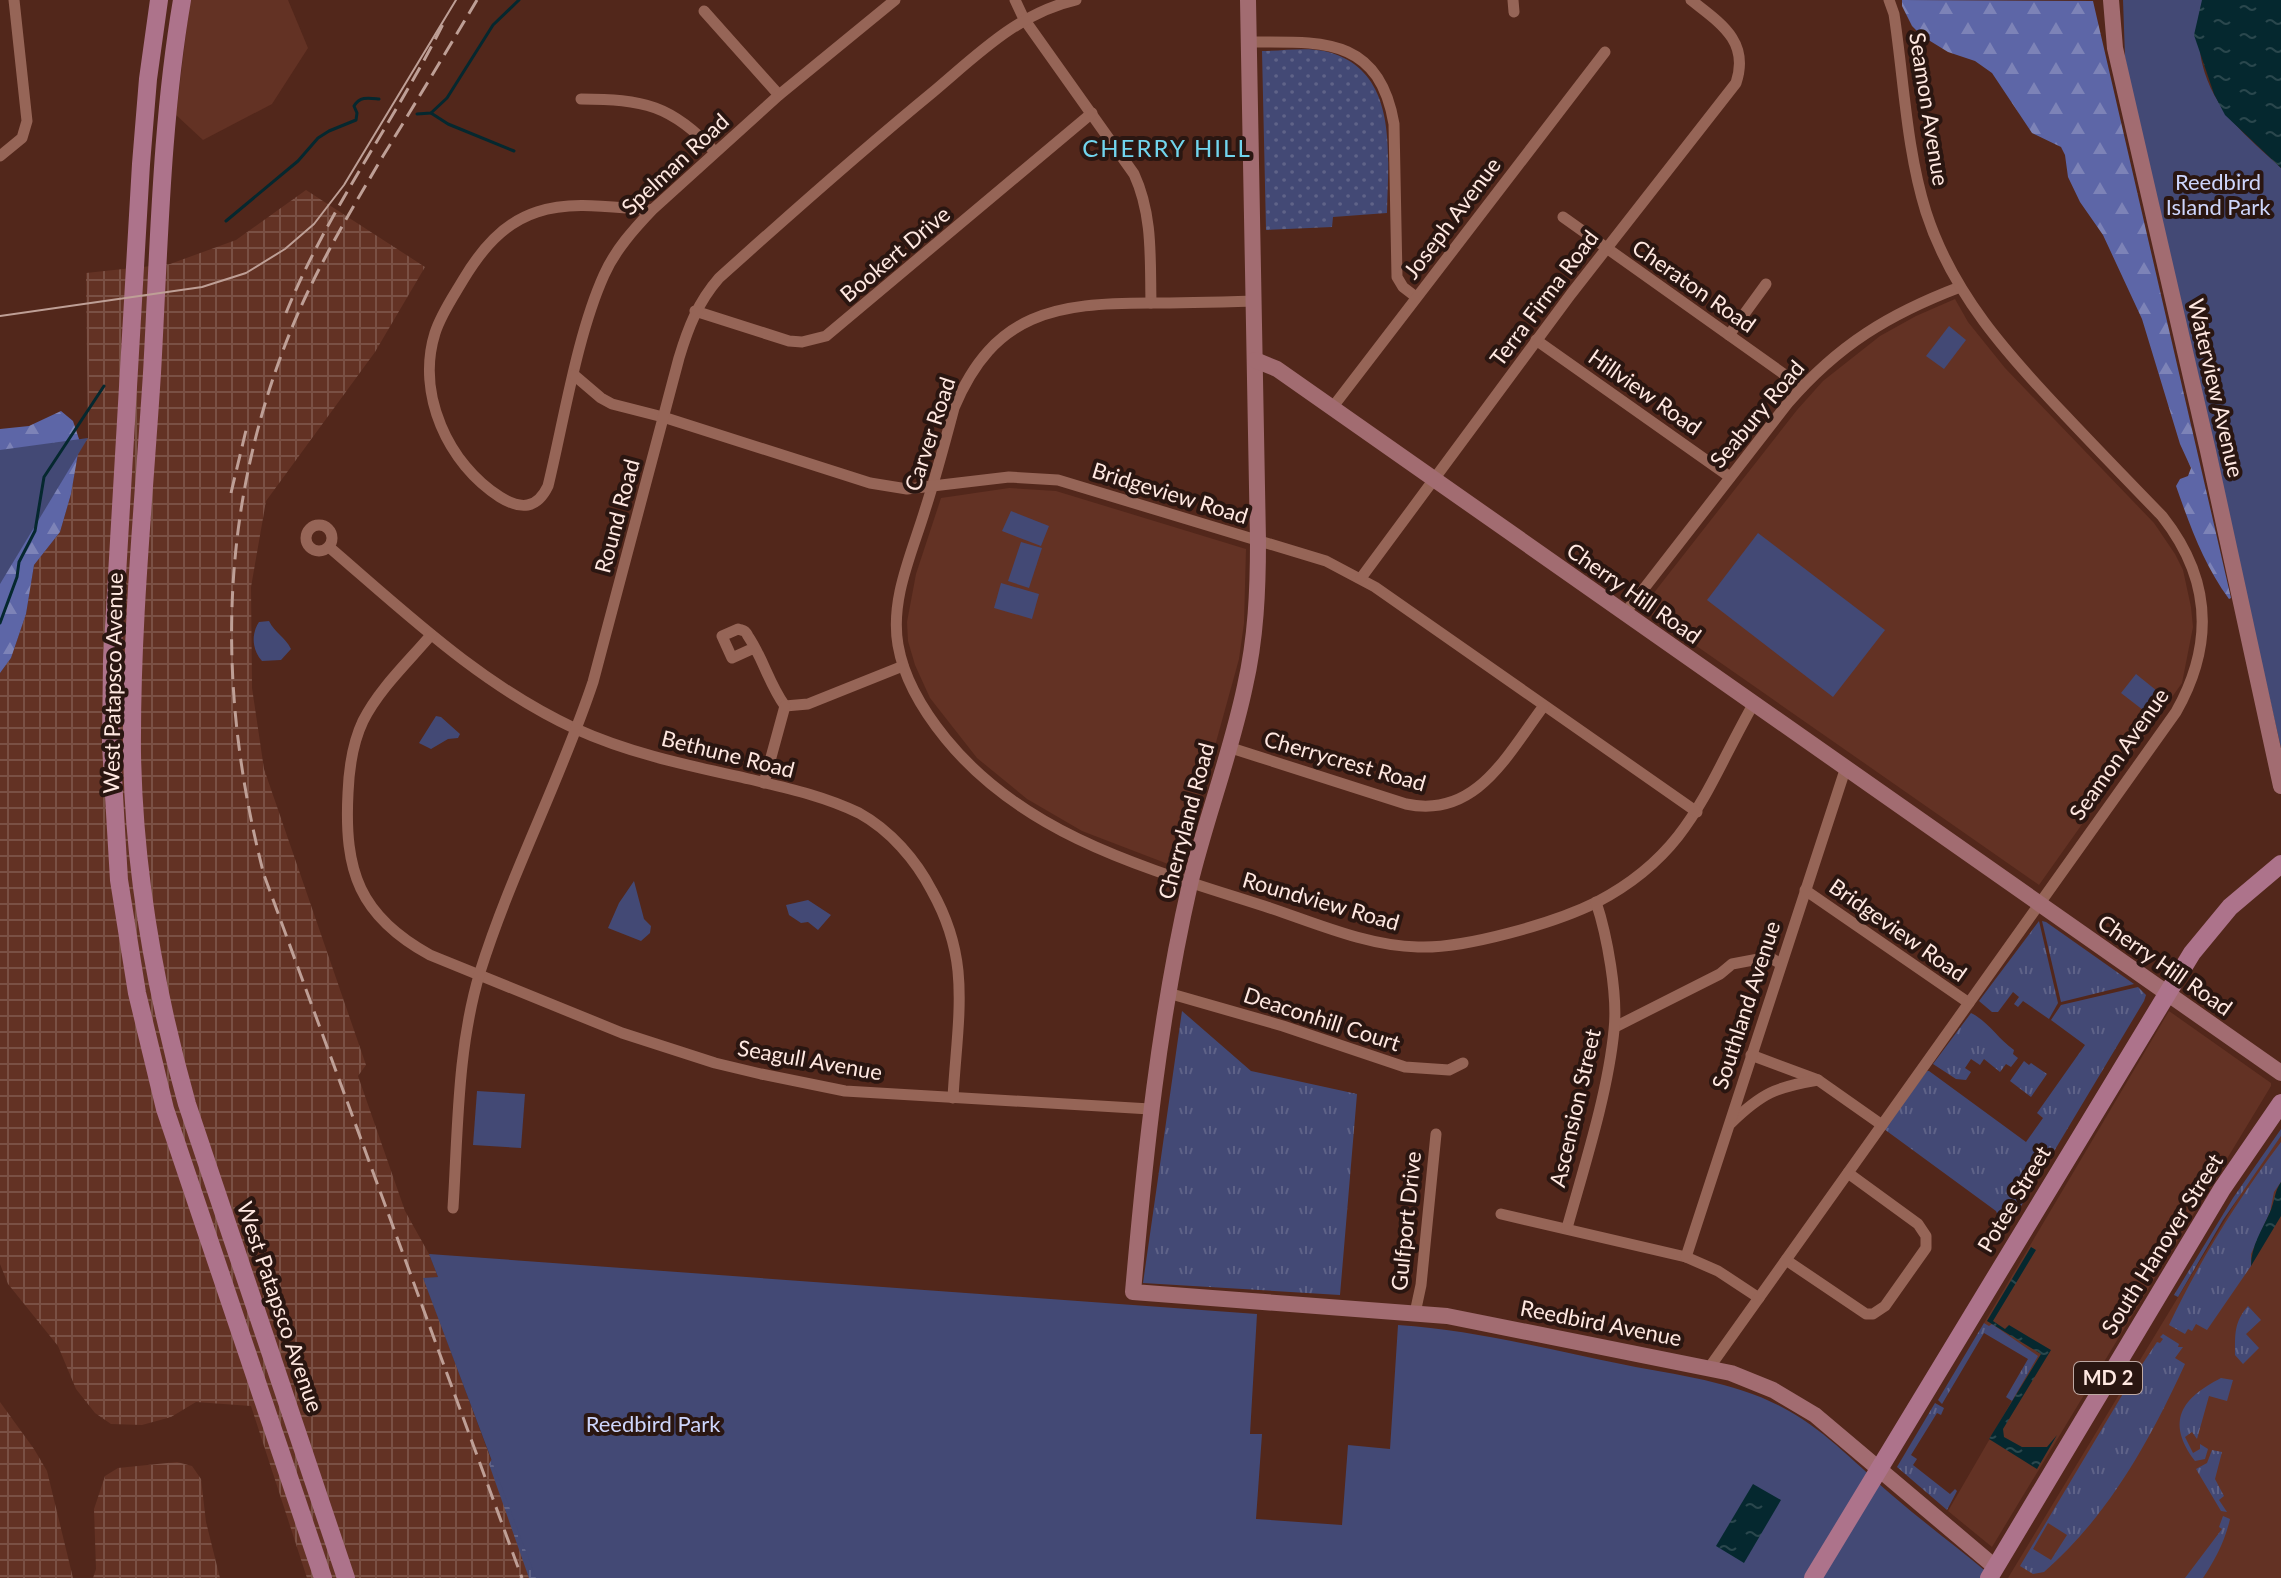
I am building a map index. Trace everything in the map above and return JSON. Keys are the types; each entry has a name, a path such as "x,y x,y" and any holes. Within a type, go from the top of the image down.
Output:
{"main road":[{"name":"West Patapsco Avenue","path":"159,0 144,123 112,661 111,745 119,880 137,993 165,1109 323,1578"},
{"name":"West Patapsco Avenue","path":"182,0 170,93 160,216 133,682 132,753 141,877 159,988 187,1104 346,1578"},
{"path":"160,216 157,205 161,139 144,123 160,115 170,93"},
{"name":"Potee Street","path":"1813,1578 2166,993 2209,930 2252,886 2281,864"},
{"name":"South Hanover Street","path":"1992,1573 2201,1223 2281,1103"}],"street":[{"path":"0,156 15,146 25,131 27,110 14,0"},
{"name":"Spelman Road","path":"652,210 574,206 546,210 521,219 502,231 474,260 444,312 435,333 429,377 432,398 458,457 470,472 501,497 524,507 537,503 548,486 593,303 605,273 633,230 779,95 895,0"},
{"path":"1015,0 1024,19 1134,174 1141,190 1149,228 1151,303"},
{"name":"Round Road","path":"453,1208 462,1073 480,974 577,730 604,645 663,417 695,311 719,278 886,130 1024,19 1076,0"},
{"path":"1248,0 1255,360"},
{"name":"Terra Firma Road","path":"1361,578 1536,340 1731,91 1740,71 1740,59 1733,39 1722,25 1691,0"},
{"name":"Seamon Avenue","path":"1709,1368 2176,712 2188,690 2201,652 2202,607 2192,565 2174,531 2014,361 1978,316 1935,236 1911,150 1894,14 1889,0"},
{"name":"Waterview Avenue","path":"2111,0 2115,48 2281,786"},
{"path":"704,11 779,95"},
{"path":"1250,42 1318,42 1332,45 1357,57 1381,86 1388,98 1394,124 1397,277 1403,287 1416,297"},
{"name":"Joseph Avenue","path":"1332,408 1605,52"},
{"path":"581,99 628,101 669,112 686,122 715,152"},
{"name":"Bookert Drive","path":"695,311 789,341 802,342 826,336 1092,113"},
{"name":"Cheraton Road","path":"1563,217 1802,387"},
{"path":"1729,335 1766,284"},
{"name":"Seabury Road","path":"1625,613 1802,387 1831,358 1909,307 1960,287"},
{"name":"Carver Road","path":"903,666 896,624 903,576 954,408 964,385 987,352 1007,335 1048,312 1071,307 1096,303 1255,301"},
{"name":"Hillview Road","path":"1536,340 1730,477"},
{"name":"Cherry Hill Road","path":"1255,360 1277,369 2281,1073"},
{"name":"Cherryland Road","path":"1133,1292 1150,1109 1168,993 1191,883 1246,686 1255,631 1258,541 1255,360"},
{"name":"Bridgeview Road","path":"574,375 612,404 663,417 870,483 907,489 1009,477 1058,480 1326,561 1361,578 1697,812"},
{"name":"Bethune Road","path":"329,547 431,635 498,686 577,730 645,754 817,796 861,814 898,844 927,880 948,923 958,971 953,1098"},
{"path":"431,635 374,702 355,741 349,778 348,849 352,870 362,891 391,930 430,955 480,974"},
{"path":"754,648 772,688 785,706"},
{"path":"785,706 808,704 903,666"},
{"name":"Roundview Road","path":"903,666 935,726 969,766 1021,808 1077,840 1115,857 1368,940 1419,948 1473,941 1553,919 1596,902 1633,880 1658,859 1697,812 1754,703"},
{"path":"764,783 785,706"},
{"name":"Cherrycrest Road","path":"1228,747 1406,804 1420,807 1452,804 1492,774 1543,707"},
{"name":"Southland Avenue","path":"1686,1257 1846,767"},
{"name":"Bridgeview Road","path":"1805,890 1969,1003"},
{"name":"Ascension Street","path":"1567,1228 1608,1067 1615,1027 1610,971 1596,902"},
{"path":"1615,1027 1720,974 1732,964 1750,958 1769,957 1781,964"},
{"name":"Seagull Avenue","path":"480,974 622,1033 715,1063 845,1091 1150,1109"},
{"name":"Deaconhill Court","path":"1168,993 1283,1026 1405,1067 1438,1071 1449,1070 1463,1063"},
{"path":"1751,1055 1818,1080 1882,1125"},
{"path":"1727,1126 1763,1095 1781,1087 1818,1080"},
{"name":"Gulfport Drive","path":"1415,1313 1421,1285 1436,1134"},
{"path":"1786,1260 1860,1312 1873,1314 1885,1306 1926,1248 1926,1236 1918,1224 1848,1173"},
{"path":"1501,1214 1686,1257 1718,1271 1759,1298"},
{"name":"Reedbird Avenue","path":"1133,1292 1415,1313 1493,1324 1709,1368 1753,1381 1795,1402 1837,1432 1992,1573"}],"shaded area":[{"path":"190,0 288,0 308,48 272,104 203,140 176,115"},
{"path":"306,190 425,267 375,352 266,501 251,587 252,688 264,769 366,1065 358,1076 405,1211 438,1277 424,1279 535,1578 307,1578 251,1406 196,1402 171,1417 142,1425 111,1424 95,1413 76,1389 58,1346 8,1284 0,1264 0,673 11,658 26,614 34,565 60,532 71,494 80,442 88,438 86,273 170,264 236,240"},
{"path":"1955,299 1968,322 2005,368 2154,523 2183,570 2191,607 2193,627 2182,683 2039,885 1642,608 1823,381 1880,336"},
{"path":"1009,488 1056,491 1246,549 1244,623 1239,659 1181,869 1082,831 1027,799 977,758 930,698 915,665 908,641 907,622 916,574 941,498"},
{"path":"2169,1011 2271,1083 2271,1086 1992,1547 1948,1511 2036,1359 1984,1323"},
{"path":"2281,1136 2281,1578 2008,1578 2249,1180"},
{"path":"0,1402 47,1471 73,1578 0,1578"},
{"path":"177,1462 192,1466 201,1479 206,1522 220,1578 93,1578 96,1569 94,1509 105,1476 118,1468"}],"green space":[{"path":"1902,0 2093,1 2231,598 2220,586 2205,559 2176,486 2180,479 2188,476 2191,468 2180,444 2142,319 2103,235 2080,202 2068,177 2061,147 2032,133 1992,73 1975,61 1948,52 1922,36 1912,26"},
{"name":"Reedbird Island Park","path":"2123,0 2202,0 2201,56 2207,80 2233,122 2281,168 2281,748 2134,106 2125,57"},
{"path":"1262,51 1324,51 1349,60 1366,75 1378,94 1388,140 1387,213 1333,217 1332,227 1266,230"},
{"path":"1949,326 1966,340 1944,369 1926,356"},
{"path":"61,411 73,421 80,442 71,494 60,532 34,565 26,614 11,658 0,673 0,429 29,426"},
{"path":"88,438 0,584 0,450"},
{"path":"1011,511 1049,526 1041,546 1002,531"},
{"path":"1758,533 1885,630 1833,697 1707,600"},
{"path":"1021,542 1042,548 1029,588 1008,581"},
{"path":"1001,583 1039,594 1032,619 994,608"},
{"path":"269,621 291,649 281,660 262,661 255,647 254,637 259,622"},
{"path":"2136,674 2167,699 2152,717 2121,693"},
{"path":"436,716 460,734 458,738 448,739 431,749 419,743"},
{"path":"634,881 644,919 651,926 650,933 641,941 608,928 619,903"},
{"path":"808,900 831,915 818,930 808,922 801,923 789,915 786,905"},
{"path":"2039,921 2058,1003 2049,1019 2023,1001 2018,1007 2014,1004 2019,997 2013,992 1998,1012 1992,1012 1979,1001"},
{"path":"2042,921 2046,922 2134,984 2061,1002"},
{"path":"2138,987 2146,995 2144,1001 2002,1238 1996,1211 1884,1129 1929,1071 2026,1142 2043,1118 2037,1113 2085,1045 2051,1020 2061,1005"},
{"path":"1182,1011 1251,1071 1357,1094 1340,1295 1143,1283"},
{"path":"1971,1013 2014,1050 2013,1054 2018,1058 2011,1067 2006,1064 2000,1072 1984,1059 1980,1065 1971,1059 1965,1068 1971,1072 1966,1080 1956,1079 1933,1064"},
{"path":"2024,1061 2047,1074 2031,1097 2010,1081"},
{"path":"477,1091 525,1094 521,1148 473,1145"},
{"path":"2281,1129 2281,1136 2223,1220 2178,1297 2174,1295 2233,1198"},
{"path":"2281,1142 2281,1182 2274,1192 2270,1212 2251,1254 2251,1266 2207,1330 2196,1324 2192,1331 2188,1329 2185,1334 2169,1325 2181,1301 2220,1230"},
{"name":"Reedbird Park","path":"429,1254 1257,1314 1250,1434 1262,1434 1256,1519 1342,1525 1348,1445 1390,1449 1398,1325 1484,1336 1689,1377 1750,1393 1803,1420 1983,1569 1999,1578 536,1578 423,1278 438,1277"},
{"path":"2248,1306 2261,1320 2246,1334 2259,1348 2243,1364 2235,1355 2235,1334 2240,1317"},
{"path":"1984,1323 1992,1324 2038,1356 2012,1401 2006,1397 2028,1359 1984,1333 1942,1404 1938,1400"},
{"path":"2163,1334 2179,1344 2178,1347 2183,1347 2175,1358 2185,1364 2142,1449 2108,1502 2088,1526 2044,1572 2033,1574 2020,1566 2127,1387 2157,1342 2163,1339 2160,1337","holes":["2048,1523 2067,1535 2051,1560 2033,1549"]},
{"path":"2221,1378 2233,1380 2227,1401 2209,1396 2197,1439 2192,1432 2185,1437 2193,1453 2200,1449 2200,1444 2208,1449 2205,1459 2195,1461 2181,1434 2182,1412 2196,1394"},
{"path":"1935,1403 1944,1408 1941,1415 1937,1413 1911,1455 1917,1459 1913,1465 1950,1494 1955,1489 1957,1491 1947,1510 1897,1467"},
{"path":"2212,1450 2222,1452 2215,1479 2224,1496 2219,1500 2227,1512 2221,1511 2196,1469 2207,1463"},
{"path":"492,1459 554,1578 529,1578 489,1464"},
{"path":"2223,1516 2230,1519 2228,1527 2203,1578 2185,1578 2222,1529 2219,1527"}],"water":[{"path":"2202,0 2281,0 2281,168 2225,115 2214,94 2194,35"},
{"path":"2281,1182 2281,1216 2251,1266 2255,1245"},
{"path":"2031,1247 2036,1250 1993,1321 2005,1329 2009,1325 2051,1350 2003,1429 2004,1437 2022,1447 2047,1447 2057,1435 2037,1469 1989,1439 2041,1354 1987,1321"},
{"path":"1753,1484 1781,1500 1744,1563 1716,1546"}],"waterway":[{"path":"417,114 431,113 447,98 493,25 519,0"},
{"path":"226,221 298,161 318,138 356,120 354,106 359,101 379,99"},
{"path":"431,113 448,124 514,151"},
{"path":"0,623 17,577 19,562 35,531 44,477 104,386"}],"tram line":[{"path":"0,316 202,287 246,273 285,249 314,224 344,185 456,0"}],"railway":[{"path":"477,0 328,252 299,311 272,380 253,450 240,519 233,590 232,660 237,731 248,803 264,875 522,1578"},
{"path":"286,313 342,200 446,18"},
{"path":"231,493 247,426"}],"district":[{"name":"CHERRY HILL","path":"1167,149"}]}
